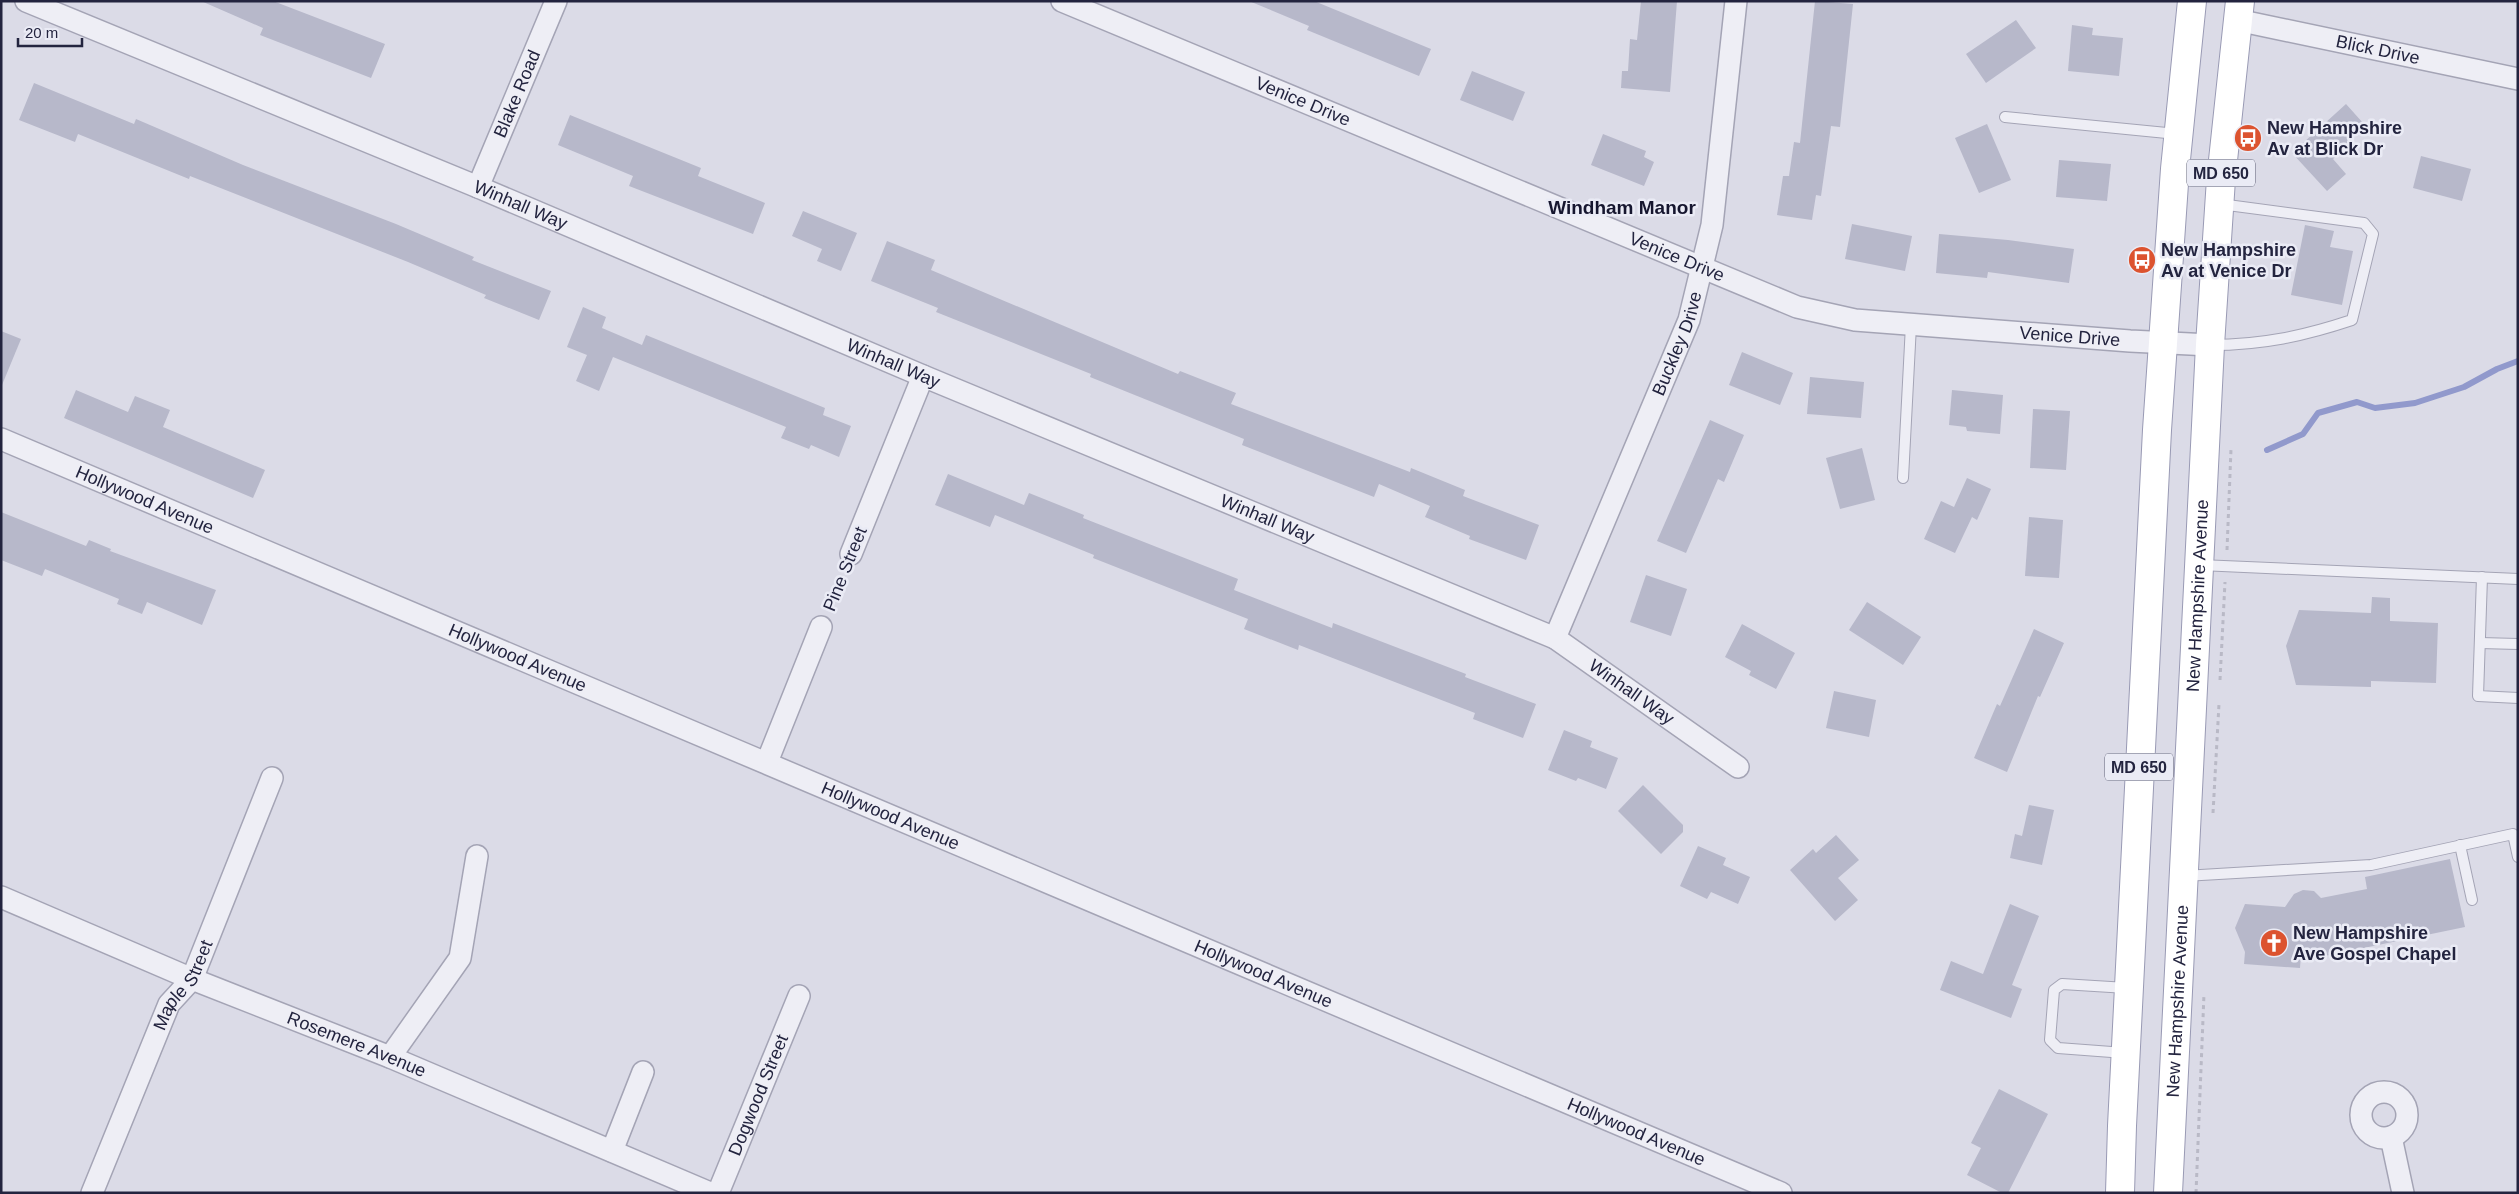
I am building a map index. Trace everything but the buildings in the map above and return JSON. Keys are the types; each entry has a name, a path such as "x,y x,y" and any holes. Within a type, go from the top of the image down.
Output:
{"main road":[{"name":"MD 650","path":"2120,1193 2128,988 2151,539 2178,134 2192,1"},
{"name":"New Hampshire Avenue","path":"2168,1193 2210,345 2219,204 2238,10"}],"street":[{"name":"Winhall Way","path":"26,1 478,186 923,376 1555,638 1738,767"},
{"name":"Blake Road","path":"478,186 556,1"},
{"name":"Venice Drive","path":"1062,1 1797,306 1855,320 2210,345"},
{"name":"Buckley Drive","path":"1555,638 1689,320 1712,226 1736,1"},
{"name":"Blick Drive","path":"2238,10 2518,79"},
{"name":"Pine Street","path":"851,554 923,376"},
{"name":"Hollywood Avenue","path":"1,439 1781,1193"},
{"name":"Pine Street","path":"767,762 822,627"},
{"name":"Maple Street","path":"92,1193 169,1004 192,979 272,778"},
{"path":"390,1057 460,958 477,856"},
{"name":"Rosemere Avenue","path":"1,897 192,979 390,1057 710,1193"},
{"name":"Dogwood Street","path":"718,1193 798,996"},
{"path":"612,1151 644,1072"},
{"path":"2391,1137 2403,1193"}],"lane":[{"path":"2005,117 2178,134"},
{"path":"2210,345 2245,345 2305,336 2352,320 2373,234 2364,223 2219,204"},
{"path":"1903,478 1911,325"},
{"path":"2199,565 2518,579"},
{"path":"2482,577 2478,696 2518,698"},
{"path":"2480,643 2518,644"},
{"path":"2183,876 2371,865 2513,834 2518,856"},
{"path":"2460,845 2472,900"},
{"path":"2125,1053 2058,1048 2050,1040 2054,990 2062,984 2128,988"}],"path":[{"path":"2220,683 2232,440"},
{"name":"Pine Street","path":"822,627 851,554"},
{"path":"2213,818 2219,702"},
{"path":"2196,1193 2204,990"}],"waterway":[{"path":"2267,450 2303,434 2318,413 2357,402 2375,408 2415,403 2464,387 2497,369 2518,361"}],"place":[{"name":"New Hampshire Av at Blick Dr","path":"2248,138"},
{"name":"New Hampshire Av at Venice Dr","path":"2142,260"},
{"name":"New Hampshire Ave Gospel Chapel","path":"2274,943"}],"district":[{"name":"Windham Manor","path":"1622,207"}]}
